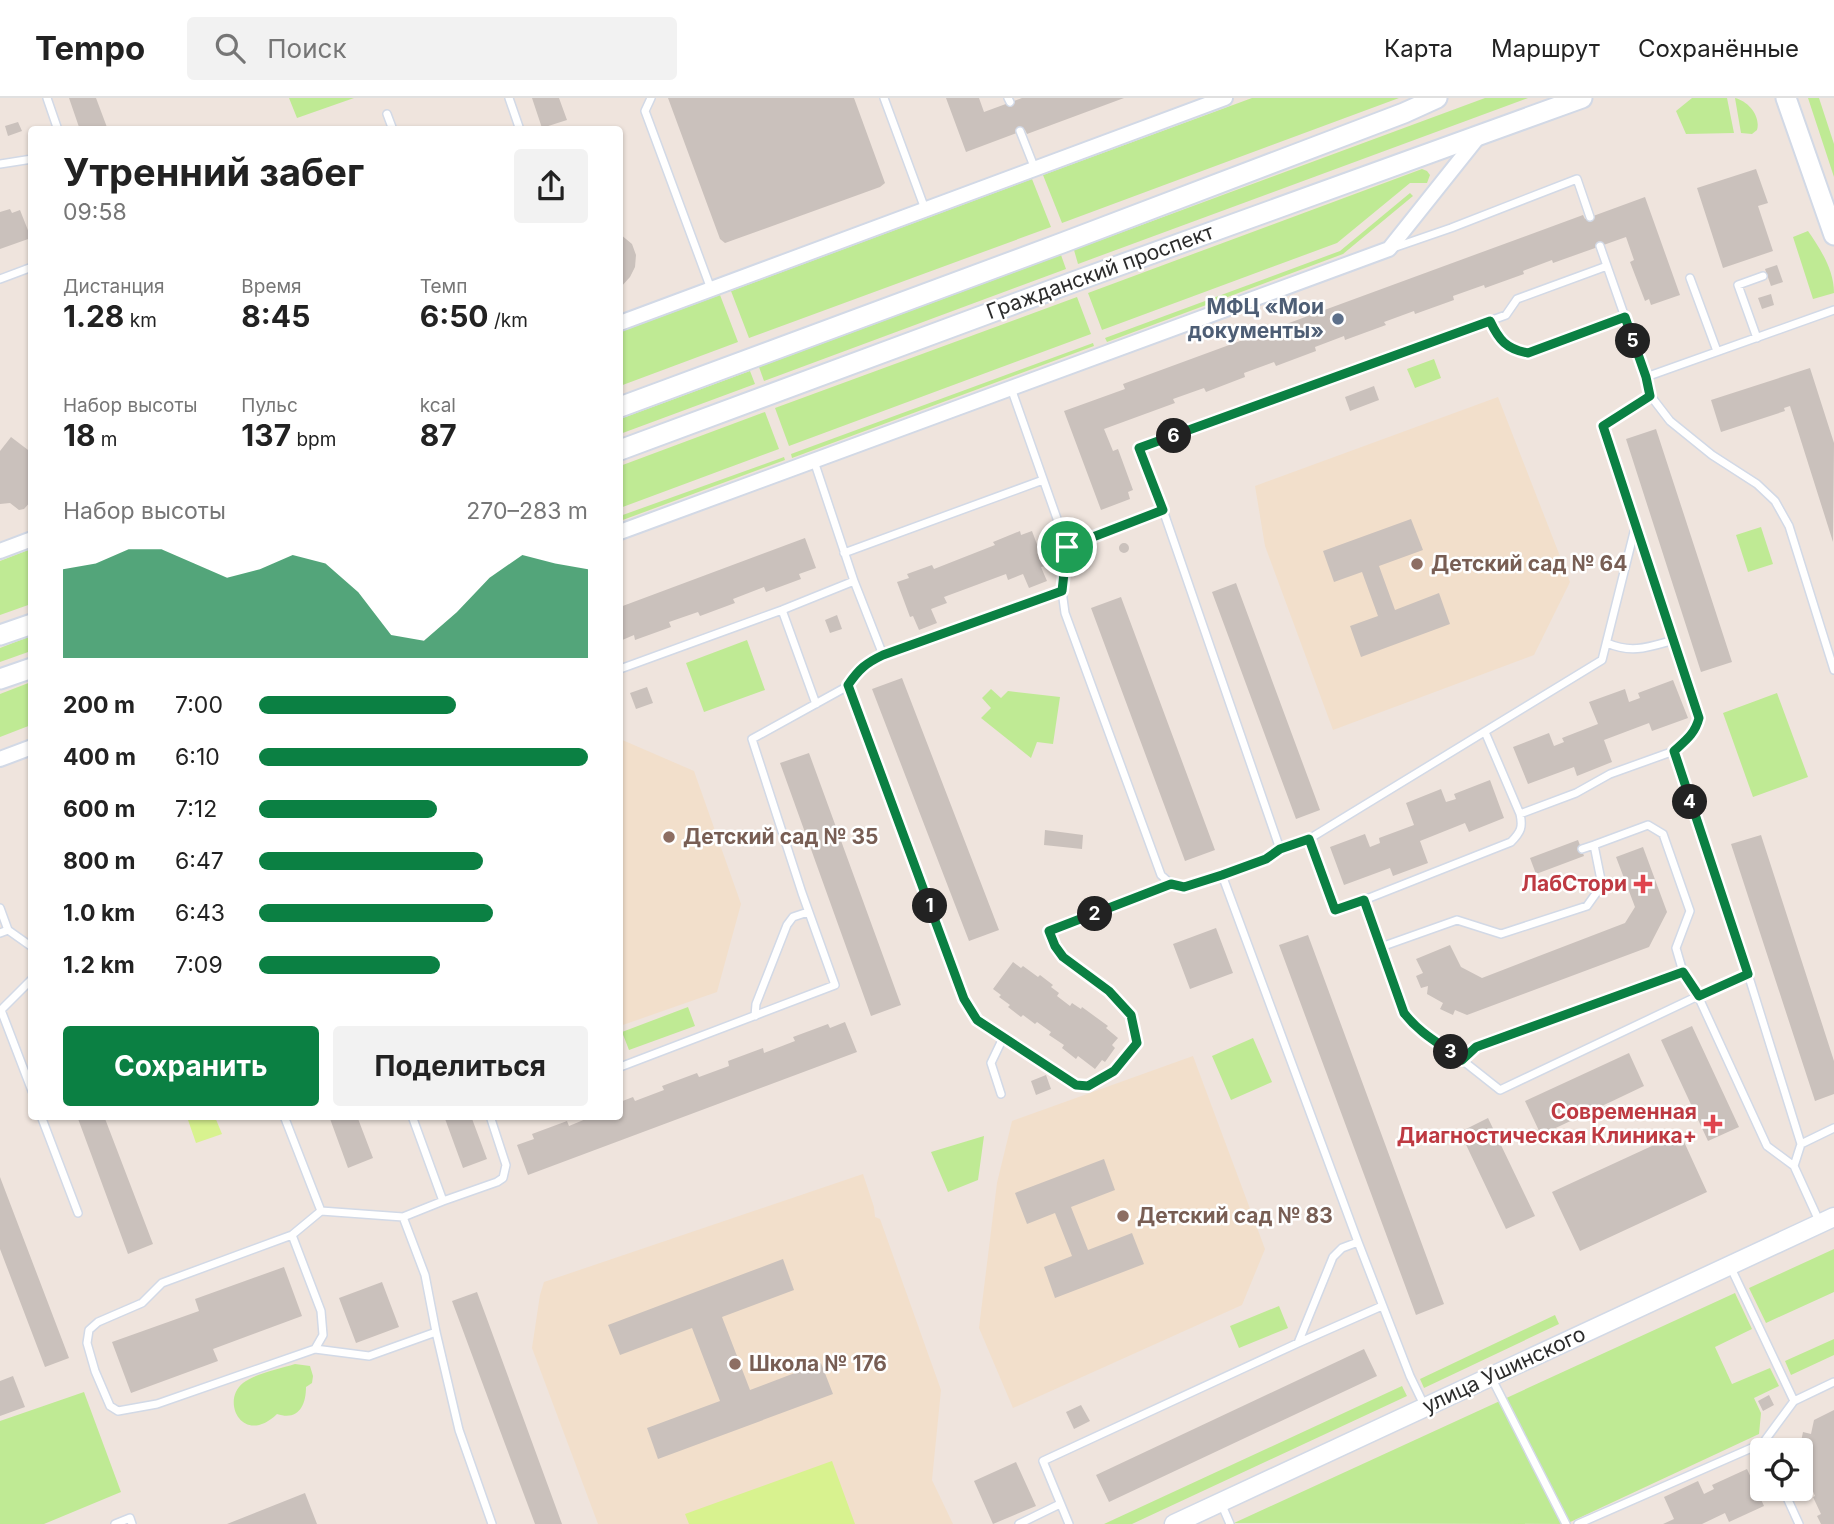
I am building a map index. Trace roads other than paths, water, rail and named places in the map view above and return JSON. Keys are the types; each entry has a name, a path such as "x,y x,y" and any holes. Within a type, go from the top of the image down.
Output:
{"main road":[{"name":"Гражданский проспект","path":"623,406 1075,239 1437,98"},
{"name":"Гражданский проспект","path":"623,449 1089,276 1582,98"},
{"path":"1786,98 1834,235"},
{"path":"0,635 28,625"},
{"path":"0,680 28,670"}],"street":[{"path":"623,322 1225,98"},
{"path":"623,531 1389,249 1481,133"},
{"path":"0,551 28,540"},
{"path":"0,759 28,748"},
{"name":"улица Ушинского","path":"1174,1524 1827,1220"}],"lane":[{"path":"47,98 57,126"},
{"path":"509,98 519,126"},
{"path":"651,98 645,111 710,289"},
{"path":"884,98 925,210"},
{"path":"387,114 392,126"},
{"path":"1020,131 1035,169"},
{"path":"1,160 28,159"},
{"path":"1389,249 1577,179 1590,217"},
{"path":"1600,246 1646,377 1650,396 1670,421 1712,455 1757,484 1774,501 1789,526 1834,670"},
{"path":"1280,849 1139,448 1506,315 1517,299 1606,266"},
{"path":"0,279 28,268"},
{"path":"1757,338 1738,285 1763,276"},
{"path":"1690,278 1717,351"},
{"path":"1646,377 1834,310"},
{"path":"1490,321 1496,334 1506,345 1516,351 1528,353 1625,317"},
{"path":"1011,388 1067,547 1062,591 1065,613 1161,875 1171,884 1184,887 1266,859 1280,849 1309,839 1602,660 1636,524"},
{"path":"1520,814 1576,793 1610,774 1674,751 1697,728 1699,718 1603,426 1650,396"},
{"path":"814,460 854,582 883,655"},
{"path":"844,553 1043,480"},
{"path":"1067,547 1163,510"},
{"path":"623,668 854,582"},
{"path":"623,1066 835,985 751,739 848,685 866,663 1062,591"},
{"path":"782,610 816,704"},
{"path":"1607,643 1621,649 1637,650 1674,640"},
{"path":"848,685 964,999 977,1020 1076,1085 1088,1086 1114,1071 1137,1043 1131,1015 1109,991 1063,957 1049,931 1171,884"},
{"path":"1309,839 1335,910 1511,842 1522,825 1520,814 1485,732"},
{"path":"1674,751 1801,1144 1794,1166"},
{"path":"1582,849 1648,825 1663,834 1690,911 1676,948 1683,972 1699,996 1766,1146 1794,1166 1827,1220"},
{"path":"1381,947 1457,920 1501,934 1587,906 1602,886 1594,845"},
{"path":"1222,875 1382,1306 1424,1407"},
{"path":"1364,900 1404,1013 1424,1035 1445,1047 1500,1090 1748,974"},
{"path":"0,908 4,932 28,945"},
{"path":"755,1016 756,1004 788,925 793,917 808,912"},
{"path":"1462,1060 1476,1047 1683,972"},
{"path":"28,983 1,1010 28,1080"},
{"path":"1001,1094 991,1063 1003,1038"},
{"path":"43,1120 78,1213"},
{"path":"286,1120 321,1211"},
{"path":"413,1120 443,1201"},
{"path":"436,1332 369,1356 315,1349 157,1404 118,1411 110,1406 87,1343 89,1330 98,1322 142,1303 162,1283 292,1235 321,1211 403,1217 497,1182 503,1178 506,1166 492,1120"},
{"path":"1801,1144 1834,1128"},
{"path":"403,1217 425,1275 459,1430 492,1524"},
{"path":"292,1235 321,1311 323,1335 315,1349"},
{"path":"1298,1343 1334,1256 1342,1248 1358,1242"},
{"path":"1730,1265 1794,1401"},
{"path":"1069,1524 1044,1461 1382,1306"},
{"path":"1491,1376 1566,1524"},
{"path":"1767,1438 1794,1401 1834,1382"},
{"path":"1578,1524 1750,1449"},
{"path":"1788,1501 1799,1524"},
{"path":"1220,1502 1230,1524"},
{"path":"1019,1524 1060,1504"},
{"path":"114,1524 130,1518 132,1524"}],"place":[{"name":"МФЦ «Мои документы»","path":"1338,319"},
{"name":"Детский сад № 64","path":"1417,564"},
{"name":"Детский сад № 35","path":"669,837"},
{"name":"ЛабСтори","path":"1643,884"},
{"name":"Современная Диагностическая Клиника+","path":"1713,1124"},
{"name":"Детский сад № 83","path":"1123,1216"},
{"name":"Школа № 176","path":"735,1364"}]}
